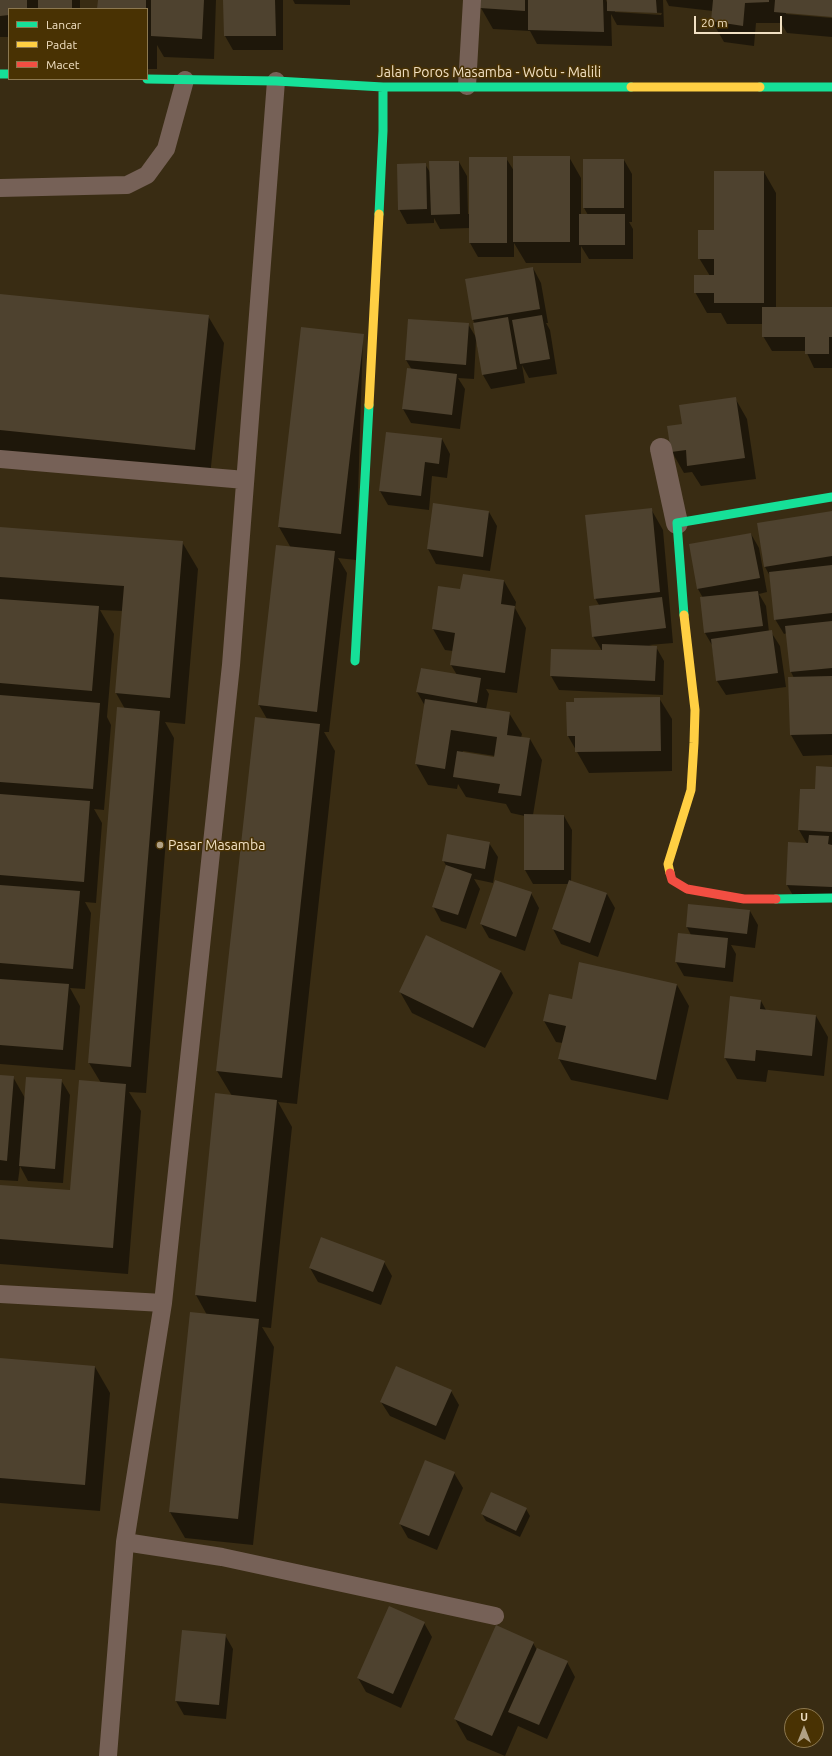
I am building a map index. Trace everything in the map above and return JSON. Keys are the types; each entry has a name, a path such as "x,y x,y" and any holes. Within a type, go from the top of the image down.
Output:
{"main road":[{"name":"Jalan Poros Masamba - Wotu - Malili","path":"148,78 276,81 383,87 832,86"},
{"path":"355,661 383,131 383,87"},
{"path":"832,497 677,523 685,635 695,710 691,790 668,864 672,880 688,889 744,899 832,898"}],"street":[{"path":"661,449 677,523"}],"lane":[{"path":"467,86 472,0"},
{"path":"0,188 127,185 147,174 166,149 185,80"},
{"path":"108,1756 125,1542 163,1303 231,665 276,81"},
{"path":"0,459 245,480"},
{"path":"0,1294 163,1303"},
{"path":"125,1542 222,1557 495,1616"}],"building":[{"path":"0,0 27,0 27,8 8,8 8,15 0,16"},
{"path":"38,0 72,0 72,8 38,8"},
{"path":"98,0 146,0 146,8 97,8"},
{"path":"151,0 204,0 202,39 151,36"},
{"path":"223,0 275,0 276,36 224,36"},
{"path":"480,0 525,0 525,11 480,8"},
{"path":"528,0 603,0 604,32 528,30"},
{"path":"607,0 656,0 657,13 607,11"},
{"path":"713,0 769,0 769,2 745,3 743,26 711,21"},
{"path":"775,0 832,0 832,17 774,12"},
{"path":"513,156 570,156 570,242 513,242"},
{"path":"469,157 507,157 507,243 469,243"},
{"path":"583,159 624,159 624,208 583,208"},
{"path":"429,161 459,161 460,214 431,215"},
{"path":"426,163 427,209 398,210 397,164"},
{"path":"714,171 764,171 764,303 714,303 714,293 694,293 694,275 714,275 714,259 698,259 698,230 714,230"},
{"path":"579,214 625,214 625,245 579,245"},
{"path":"533,267 540,309 472,320 465,279"},
{"path":"0,294 209,315 195,450 0,430"},
{"path":"762,307 832,307 832,337 829,337 829,354 805,354 805,337 762,337"},
{"path":"542,315 550,359 520,364 512,320"},
{"path":"508,317 517,369 482,375 473,323"},
{"path":"408,319 469,323 466,365 405,360"},
{"path":"301,327 364,334 341,534 278,527"},
{"path":"407,368 457,374 452,415 402,409"},
{"path":"736,397 745,458 687,466 686,450 671,452 667,426 682,424 679,405"},
{"path":"386,432 442,438 439,464 425,462 421,496 379,491"},
{"path":"433,503 489,511 483,557 427,549"},
{"path":"652,508 660,592 594,599 585,515"},
{"path":"832,511 832,556 764,567 757,523"},
{"path":"0,527 183,541 170,698 115,693 124,586 0,577"},
{"path":"751,533 760,578 697,589 689,544"},
{"path":"276,545 335,551 317,712 258,705"},
{"path":"832,565 832,613 774,620 769,572"},
{"path":"463,574 504,580 501,604 515,606 505,673 450,665 455,633 432,629 438,586 460,589"},
{"path":"758,591 763,626 704,633 700,597"},
{"path":"662,597 666,628 592,637 589,606"},
{"path":"0,599 99,606 92,691 0,683"},
{"path":"832,621 832,668 790,672 785,626"},
{"path":"772,630 778,673 716,681 711,639"},
{"path":"602,644 657,646 655,681 550,676 551,649 602,650"},
{"path":"421,668 481,678 477,703 416,692"},
{"path":"832,676 832,734 790,735 788,677"},
{"path":"0,695 100,703 93,789 0,782"},
{"path":"660,697 661,751 575,752 575,736 567,736 566,702 574,702 574,698"},
{"path":"425,699 510,712 507,735 530,738 521,796 498,793 500,784 453,777 457,751 494,757 497,737 451,730 445,769 415,764"},
{"path":"117,707 160,711 131,1067 88,1063"},
{"path":"255,717 320,724 282,1078 216,1071"},
{"path":"816,766 832,767 832,832 798,830 800,789 815,789"},
{"path":"0,794 90,801 84,882 0,875"},
{"path":"524,814 564,815 564,870 524,870"},
{"path":"447,834 490,842 485,869 442,861"},
{"path":"809,835 829,836 828,844 832,845 832,887 786,885 788,842 808,843"},
{"path":"446,865 472,874 458,915 432,907"},
{"path":"495,880 532,892 516,937 480,924"},
{"path":"569,880 607,893 590,943 552,929"},
{"path":"0,885 80,891 73,969 0,963"},
{"path":"688,904 750,910 747,934 686,927"},
{"path":"678,933 728,938 725,968 675,962"},
{"path":"426,935 501,971 473,1028 399,992"},
{"path":"579,962 677,984 656,1080 558,1059 566,1026 543,1021 549,994 572,999"},
{"path":"0,979 69,984 63,1050 0,1045"},
{"path":"730,996 761,1000 760,1009 816,1015 812,1056 756,1050 755,1061 724,1058"},
{"path":"0,1075 14,1076 7,1161 0,1160"},
{"path":"26,1077 62,1079 55,1169 19,1166"},
{"path":"79,1080 126,1084 113,1248 0,1239 0,1185 70,1190"},
{"path":"215,1093 277,1100 256,1302 195,1295"},
{"path":"321,1237 385,1261 373,1292 309,1268"},
{"path":"190,1312 259,1319 238,1519 169,1512"},
{"path":"0,1358 95,1366 85,1485 0,1478"},
{"path":"396,1366 452,1390 436,1426 380,1402"},
{"path":"425,1460 455,1472 429,1536 399,1524"},
{"path":"491,1492 527,1508 516,1531 481,1514"},
{"path":"389,1606 425,1622 393,1694 357,1678"},
{"path":"496,1625 534,1642 492,1736 454,1719"},
{"path":"182,1630 226,1634 219,1705 175,1701"},
{"path":"537,1648 568,1661 539,1725 508,1712"}],"traffic: fast":[{"path":"0,74 8,74"},
{"path":"148,79 276,81 383,87 631,87"},
{"path":"379,214 383,131 383,87"},
{"path":"760,87 832,87"},
{"path":"355,661 369,405"},
{"path":"684,615 677,523 832,497"},
{"path":"776,899 832,898"}],"traffic: slow":[{"path":"631,87 760,87"},
{"path":"369,405 379,214"},
{"path":"670,873 668,864 691,790 694,743 695,710 684,615"}],"traffic: jam":[{"path":"670,873 672,880 687,889 744,899 776,899"}],"place":[{"name":"Pasar Masamba","path":"160,845"}]}
